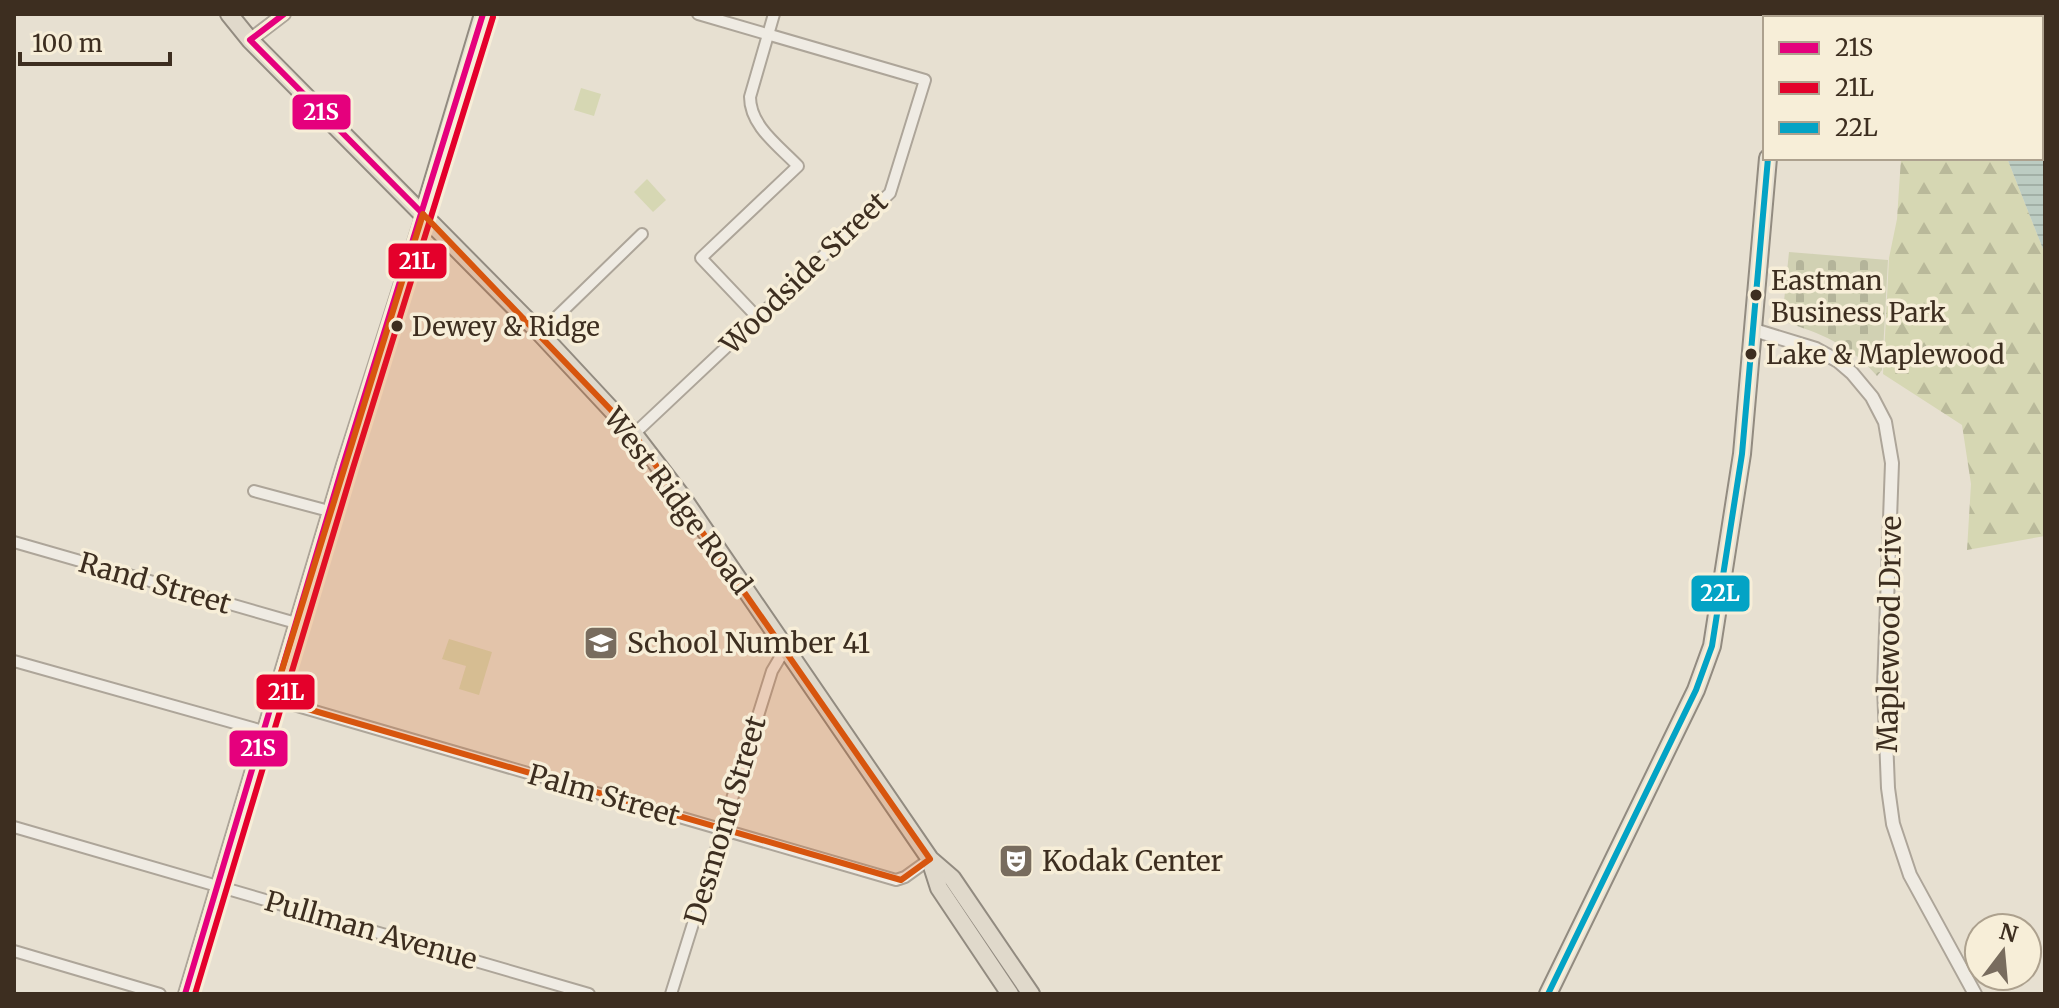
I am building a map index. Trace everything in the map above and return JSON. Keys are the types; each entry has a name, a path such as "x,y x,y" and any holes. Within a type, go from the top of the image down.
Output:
{"highway":[{"name":"West Ridge Road","path":"215,14 250,40"},
{"name":"West Ridge Road","path":"229,14 250,40 540,333 634,434 708,534 930,859 952,878 1031,994"},
{"name":"West Ridge Road","path":"930,859 939,888 1010,994"}],"main road":[{"path":"423,214 483,14"},
{"path":"1548,994 1691,701 1709,655 1742,454 1768,160"}],"street":[{"path":"250,40 284,14"},
{"path":"698,14 768,35"},
{"path":"758,318 701,258 798,166 759,126 750,107 750,97 774,14"},
{"name":"Woodside Street","path":"634,434 890,193 925,80 768,35"},
{"path":"185,994 343,465 423,214"},
{"path":"540,333 642,234"},
{"name":"Maplewood Drive","path":"1754,330 1816,349 1838,361 1872,397 1885,422 1892,463 1884,687 1888,788 1893,824 1910,875 1975,994"},
{"path":"254,491 330,509"},
{"name":"Rand Street","path":"14,542 296,623"},
{"name":"Desmond Street","path":"671,994 772,671 785,649"},
{"path":"14,661 263,731"},
{"name":"Palm Street","path":"273,699 896,880 930,859"},
{"name":"Pullman Avenue","path":"14,827 589,994"},
{"path":"14,951 160,994"}],"highlighted area":[{"path":"423,214 634,434 930,859 901,880 273,699"}],"green space":[{"path":"1975,14 1976,16 1908,16"},
{"path":"581,88 601,94 594,116 574,110"},
{"path":"1901,160 2008,160 2045,254 2045,536 1967,550 1971,484 1962,425 1883,374 1889,258 1897,219"},
{"path":"647,179 666,200 653,212 634,192"},
{"path":"1789,252 1888,260 1882,370 1877,376 1857,356 1834,341 1782,321"},
{"path":"449,639 492,652 479,695 459,689 466,666 442,659"}],"shaded area":[{"path":"2045,14 2045,254 2008,160 2043,160 2043,16 1976,16"}],"transit line":[{"name":"21S","path":"284,14 250,40 423,214"},
{"name":"21S","path":"185,994 343,465 483,14"},
{"name":"21L","path":"195,994 493,17"},
{"name":"22L","path":"1548,994 1696,690 1712,646 1742,454 1768,160"}],"place":[{"name":"Eastman Business Park","path":"1756,295"},
{"name":"Dewey & Ridge","path":"397,326"},
{"name":"Lake & Maplewood","path":"1751,354"},
{"name":"School Number 41","path":"601,643"},
{"name":"Kodak Center","path":"1016,861"}]}
